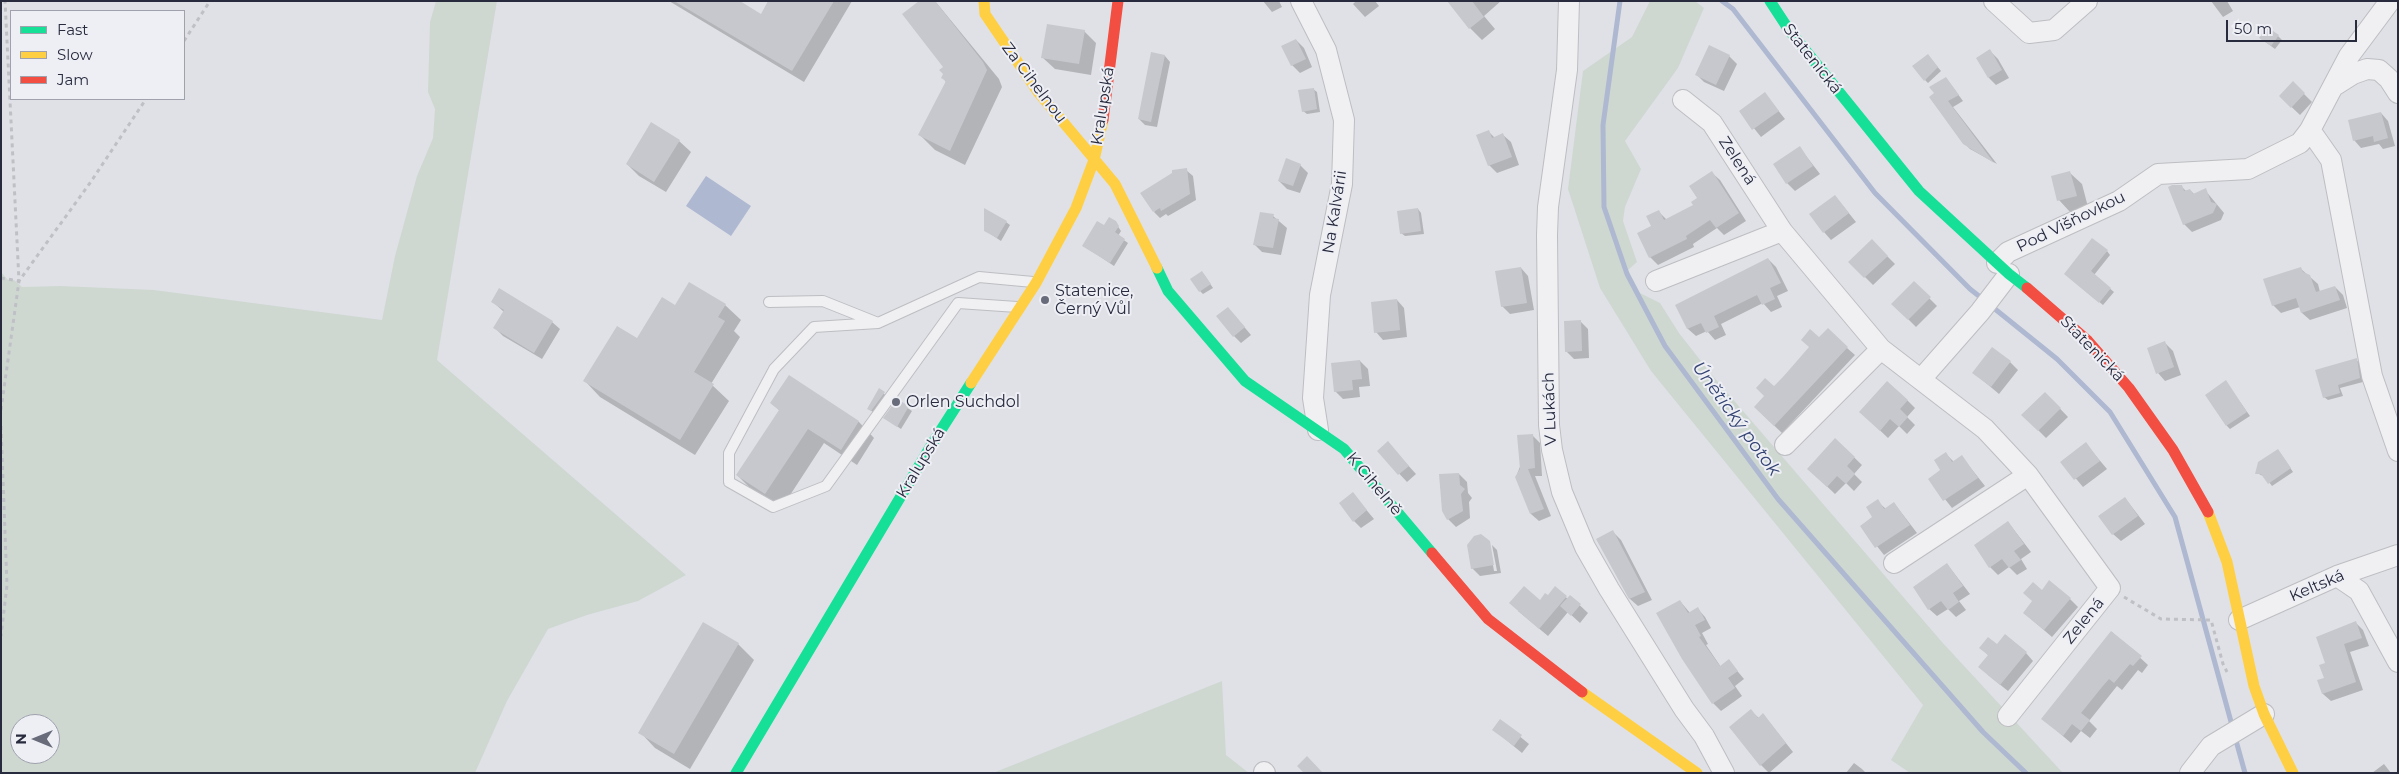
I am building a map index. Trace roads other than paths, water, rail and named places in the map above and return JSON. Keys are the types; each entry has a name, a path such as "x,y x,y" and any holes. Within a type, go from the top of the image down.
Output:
{"street":[{"name":"Za Cihelnou","path":"984,1 985,14 1038,92 1094,160"},
{"name":"Kralupská","path":"736,773 932,444 1036,283 1076,208 1094,160 1104,115 1118,1"},
{"name":"Na Kalvárii","path":"1301,1 1326,50 1344,120 1342,184 1320,295 1313,398 1318,430"},
{"name":"V Lukách","path":"1568,1 1567,70 1548,207 1547,235 1549,425 1553,457 1562,492 1585,547 1684,709 1704,736 1724,773"},
{"name":"Statenická","path":"1770,1 1788,30 1919,191 2003,269 2042,299 2088,341 2129,388 2173,450 2211,518 2227,562 2238,620 2254,686 2264,714 2293,773"},
{"path":"1994,1 2029,33 2054,30 2087,1"},
{"name":"Pod Višňovkou","path":"2003,269 2008,252 2119,201 2158,174 2248,169 2300,143 2310,130 2349,56 2390,1"},
{"path":"2334,86 2353,74 2367,69 2379,70 2389,79 2398,93"},
{"name":"Zelená","path":"1683,100 1712,123 1782,231 1881,348 1922,378 1985,429 2028,475 2110,588 2008,716"},
{"path":"2310,130 2331,160 2372,376 2398,451"},
{"name":"K Cihelně","path":"1094,160 1115,184 1168,291 1244,381 1344,449 1488,619 1610,713 1697,773"},
{"path":"1656,281 1782,231"},
{"path":"1922,378 1986,305 2003,269"},
{"path":"1785,445 1881,348"},
{"path":"1894,563 2028,475"},
{"name":"Keltská","path":"2238,620 2337,576 2398,555"},
{"path":"2337,576 2359,591 2398,662"},
{"path":"2190,773 2211,746 2264,714"}],"lane":[{"path":"1020,307 958,303 826,486 773,507 729,482 729,453 774,370 814,327 878,323 979,277 1036,283"},
{"path":"770,302 823,301 878,323"}],"water":[{"path":"706,176 751,206 731,236 686,206"}],"waterway":[{"name":"Únětický potok","path":"1620,1 1603,125 1604,207 1627,274 1665,346 1778,499 1983,732 2026,773"},
{"path":"1722,1 1733,9 1875,193 1970,289 1984,300"},
{"path":"1990,305 2057,359 2110,412 2175,517 2233,729"},
{"path":"2235,737 2245,773"}],"place":[{"name":"Statenice, Černý Vůl","path":"1045,300"},
{"name":"Orlen Suchdol","path":"896,402"}]}
